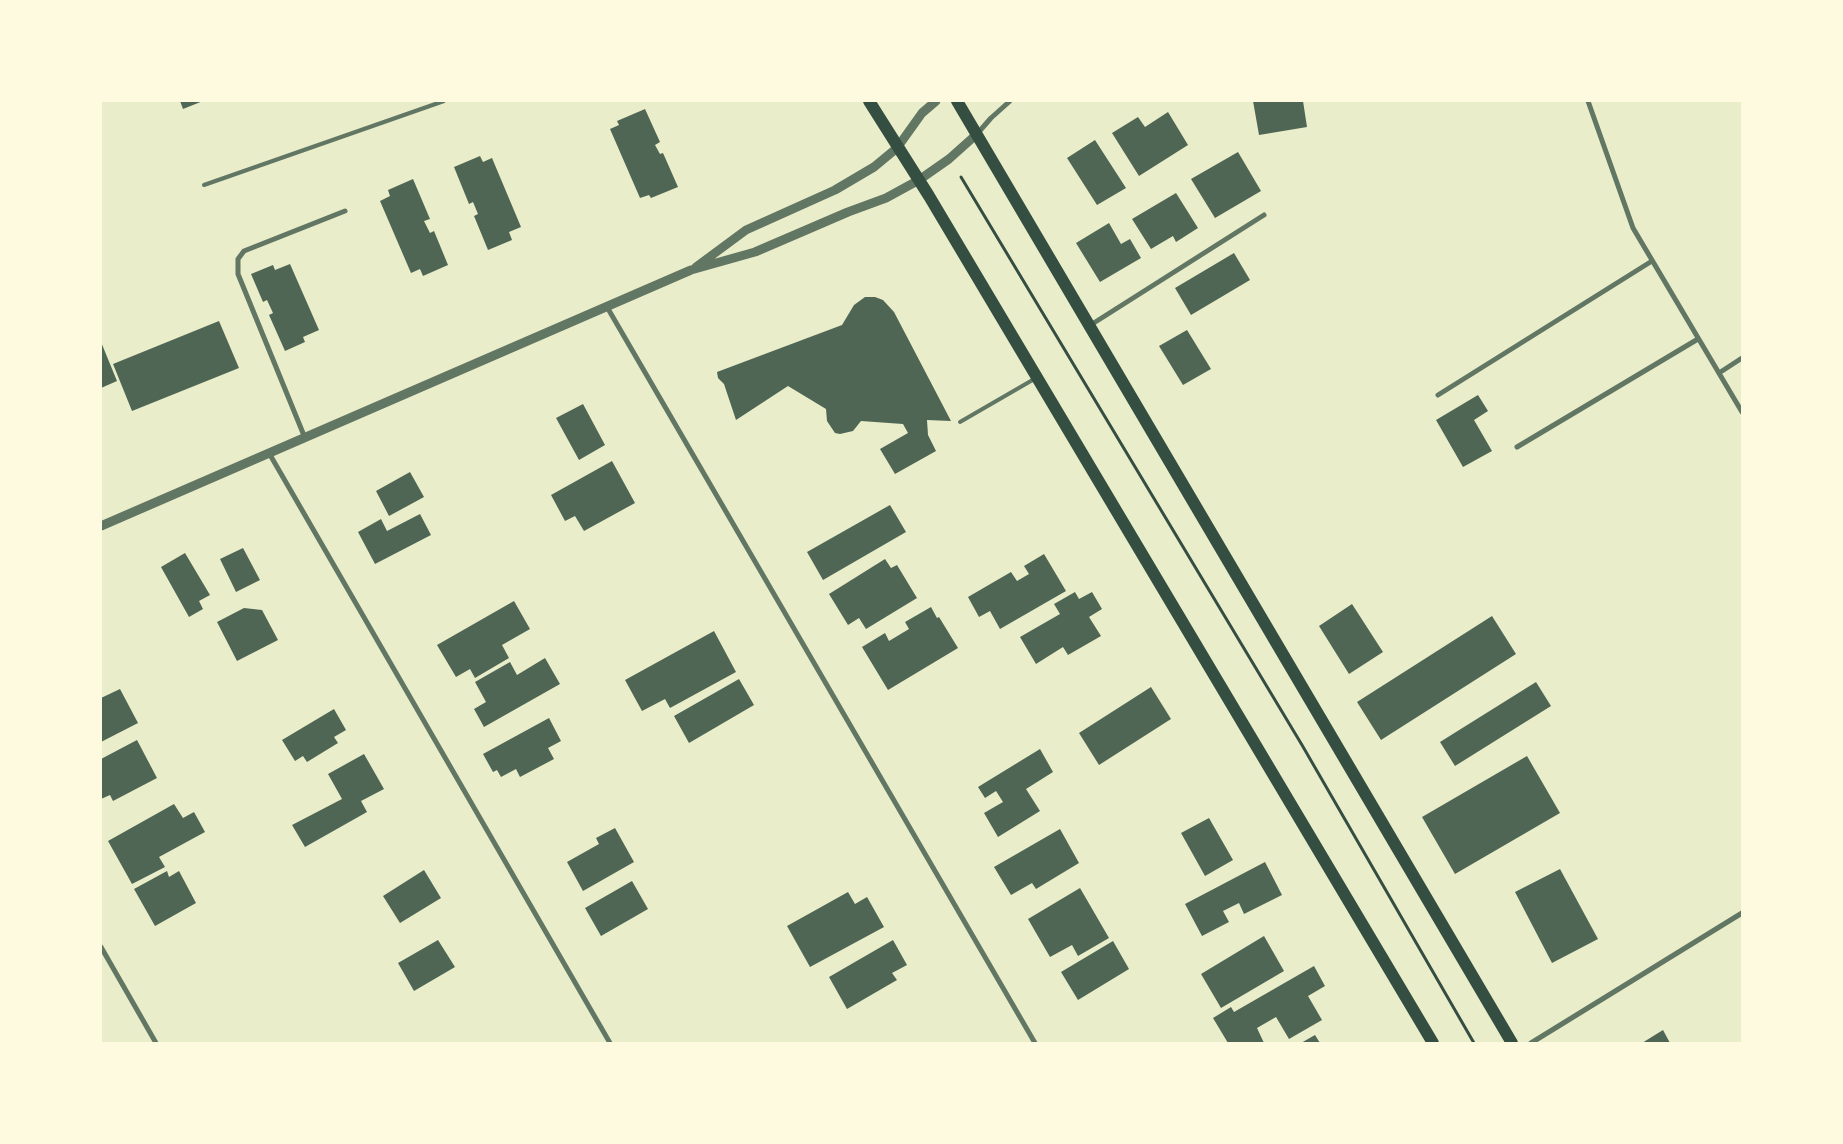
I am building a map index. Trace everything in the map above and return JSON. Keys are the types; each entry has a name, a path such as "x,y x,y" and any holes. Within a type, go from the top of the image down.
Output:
{"main road":[{"path":"869,101 919,180 1037,377 1433,1043"},
{"path":"957,101 1512,1043"}],"street":[{"path":"691,270 746,230 835,190 874,167 898,148 922,113 936,101"},
{"path":"101,526 691,270 755,252 848,212 886,198 919,180 950,158 1010,101"},
{"path":"1588,101 1632,228 1742,412"},
{"path":"305,438 238,274 238,259 244,251 345,211"},
{"path":"1089,326 1264,215"},
{"path":"1438,395 1652,261"},
{"path":"607,307 1035,1043"},
{"path":"1517,447 1698,339"},
{"path":"1719,373 1742,358"},
{"path":"269,453 610,1043"},
{"path":"1531,1043 1742,913"},
{"path":"101,947 156,1043"}],"lane":[{"path":"204,185 444,101"},
{"path":"960,422 1037,377"}],"path":[{"path":"950,158 1302,745 1474,1043"}],"building":[{"path":"180,101 203,101 183,109"},
{"path":"1253,101 1303,101 1307,127 1259,135"},
{"path":"645,109 660,142 655,145 660,154 663,153 678,187 651,198 649,195 640,198 610,129 619,125 617,121"},
{"path":"1168,112 1188,145 1139,176 1112,133 1138,117 1145,127"},
{"path":"1095,140 1126,188 1097,205 1067,158"},
{"path":"1238,152 1261,191 1215,218 1191,179"},
{"path":"480,156 483,162 492,158 521,227 509,232 512,240 488,250 474,216 478,214 473,202 469,204 454,167"},
{"path":"413,179 430,219 424,221 430,233 434,231 448,265 423,276 420,269 411,273 380,201 390,196 388,190"},
{"path":"1176,193 1198,228 1176,242 1173,236 1151,249 1132,219"},
{"path":"1109,223 1121,244 1130,239 1141,258 1100,282 1076,243"},
{"path":"1234,253 1250,280 1191,315 1175,288"},
{"path":"290,264 319,330 303,337 305,342 285,351 269,315 273,313 267,300 263,302 251,274 273,265 275,270"},
{"path":"865,297 875,297 883,300 894,312 951,421 927,420 928,435 936,451 895,474 880,449 908,433 903,424 861,421 853,431 840,434 835,433 827,421 826,409 788,386 736,420 724,384 718,378 717,372 842,325 854,305"},
{"path":"219,321 239,368 132,411 113,364"},
{"path":"1187,330 1211,369 1183,385 1159,346"},
{"path":"101,342 117,381 101,388"},
{"path":"1478,395 1488,411 1474,420 1492,451 1463,467 1436,420"},
{"path":"583,404 605,445 579,460 556,418"},
{"path":"612,461 635,503 584,531 575,516 565,521 551,495"},
{"path":"410,472 424,497 389,516 376,491"},
{"path":"890,505 906,532 823,580 807,552"},
{"path":"420,514 431,535 375,564 358,532 381,519 387,531"},
{"path":"243,548 260,580 236,592 220,559"},
{"path":"185,553 210,595 199,601 203,609 189,617 161,567"},
{"path":"1044,554 1066,591 1000,629 990,611 979,617 968,597 1011,572 1017,581 1029,574 1024,566"},
{"path":"885,559 891,568 897,565 917,598 866,629 859,618 848,625 829,594"},
{"path":"1075,592 1079,599 1092,592 1102,609 1089,617 1101,636 1068,655 1063,647 1036,664 1020,637 1060,614 1054,604"},
{"path":"514,601 530,629 502,645 509,658 475,678 470,669 456,677 437,645"},
{"path":"1352,604 1383,652 1349,674 1319,626"},
{"path":"931,607 958,648 888,690 862,647 885,633 889,641 909,629 905,622"},
{"path":"244,608 262,610 278,640 237,661 217,622"},
{"path":"1492,616 1516,654 1381,740 1357,702"},
{"path":"714,631 736,672 670,708 665,699 642,711 625,680"},
{"path":"545,658 560,684 484,727 474,709 486,702 475,682 510,662 517,675"},
{"path":"739,679 754,705 689,743 674,716"},
{"path":"1536,682 1551,706 1455,766 1440,742"},
{"path":"1151,687 1171,719 1099,765 1079,733"},
{"path":"120,689 138,723 101,742 101,698"},
{"path":"334,709 346,730 334,737 338,743 307,762 303,756 295,761 282,740"},
{"path":"549,718 561,741 548,748 554,759 520,777 516,769 501,777 497,770 493,772 483,754"},
{"path":"137,740 157,778 113,801 110,795 101,799 101,759"},
{"path":"1040,749 1053,772 1026,789 1040,811 998,837 984,813 1003,802 996,791 985,798 978,787"},
{"path":"364,754 384,789 361,801 367,812 305,847 292,825 342,799 328,774"},
{"path":"1527,756 1560,813 1455,874 1422,817"},
{"path":"174,804 183,818 194,812 205,832 159,857 165,867 132,884 108,841"},
{"path":"1209,818 1233,860 1205,876 1181,833"},
{"path":"615,828 634,862 583,891 567,862 599,844 596,838"},
{"path":"1060,829 1079,863 1036,889 1032,883 1011,895 994,867"},
{"path":"1265,862 1282,895 1244,914 1239,903 1223,911 1229,922 1202,936 1185,904"},
{"path":"1560,869 1598,939 1552,963 1515,892"},
{"path":"424,870 441,898 400,923 383,896"},
{"path":"167,871 169,877 179,871 196,903 155,926 134,889"},
{"path":"632,881 648,909 601,936 585,908"},
{"path":"1080,888 1109,938 1078,956 1072,945 1050,957 1028,919"},
{"path":"848,892 855,904 867,897 884,927 810,967 787,926"},
{"path":"1264,936 1284,971 1221,1008 1201,974"},
{"path":"438,940 455,967 414,991 398,963"},
{"path":"893,940 907,965 892,973 897,980 847,1009 829,977"},
{"path":"1113,941 1129,969 1078,1000 1061,972"},
{"path":"1314,966 1325,986 1308,996 1322,1020 1289,1039 1276,1017 1257,1028 1264,1043 1228,1043 1213,1018 1231,1007 1234,1012"},
{"path":"1663,1030 1670,1043 1642,1043"},
{"path":"1315,1035 1320,1043 1301,1043"}]}
